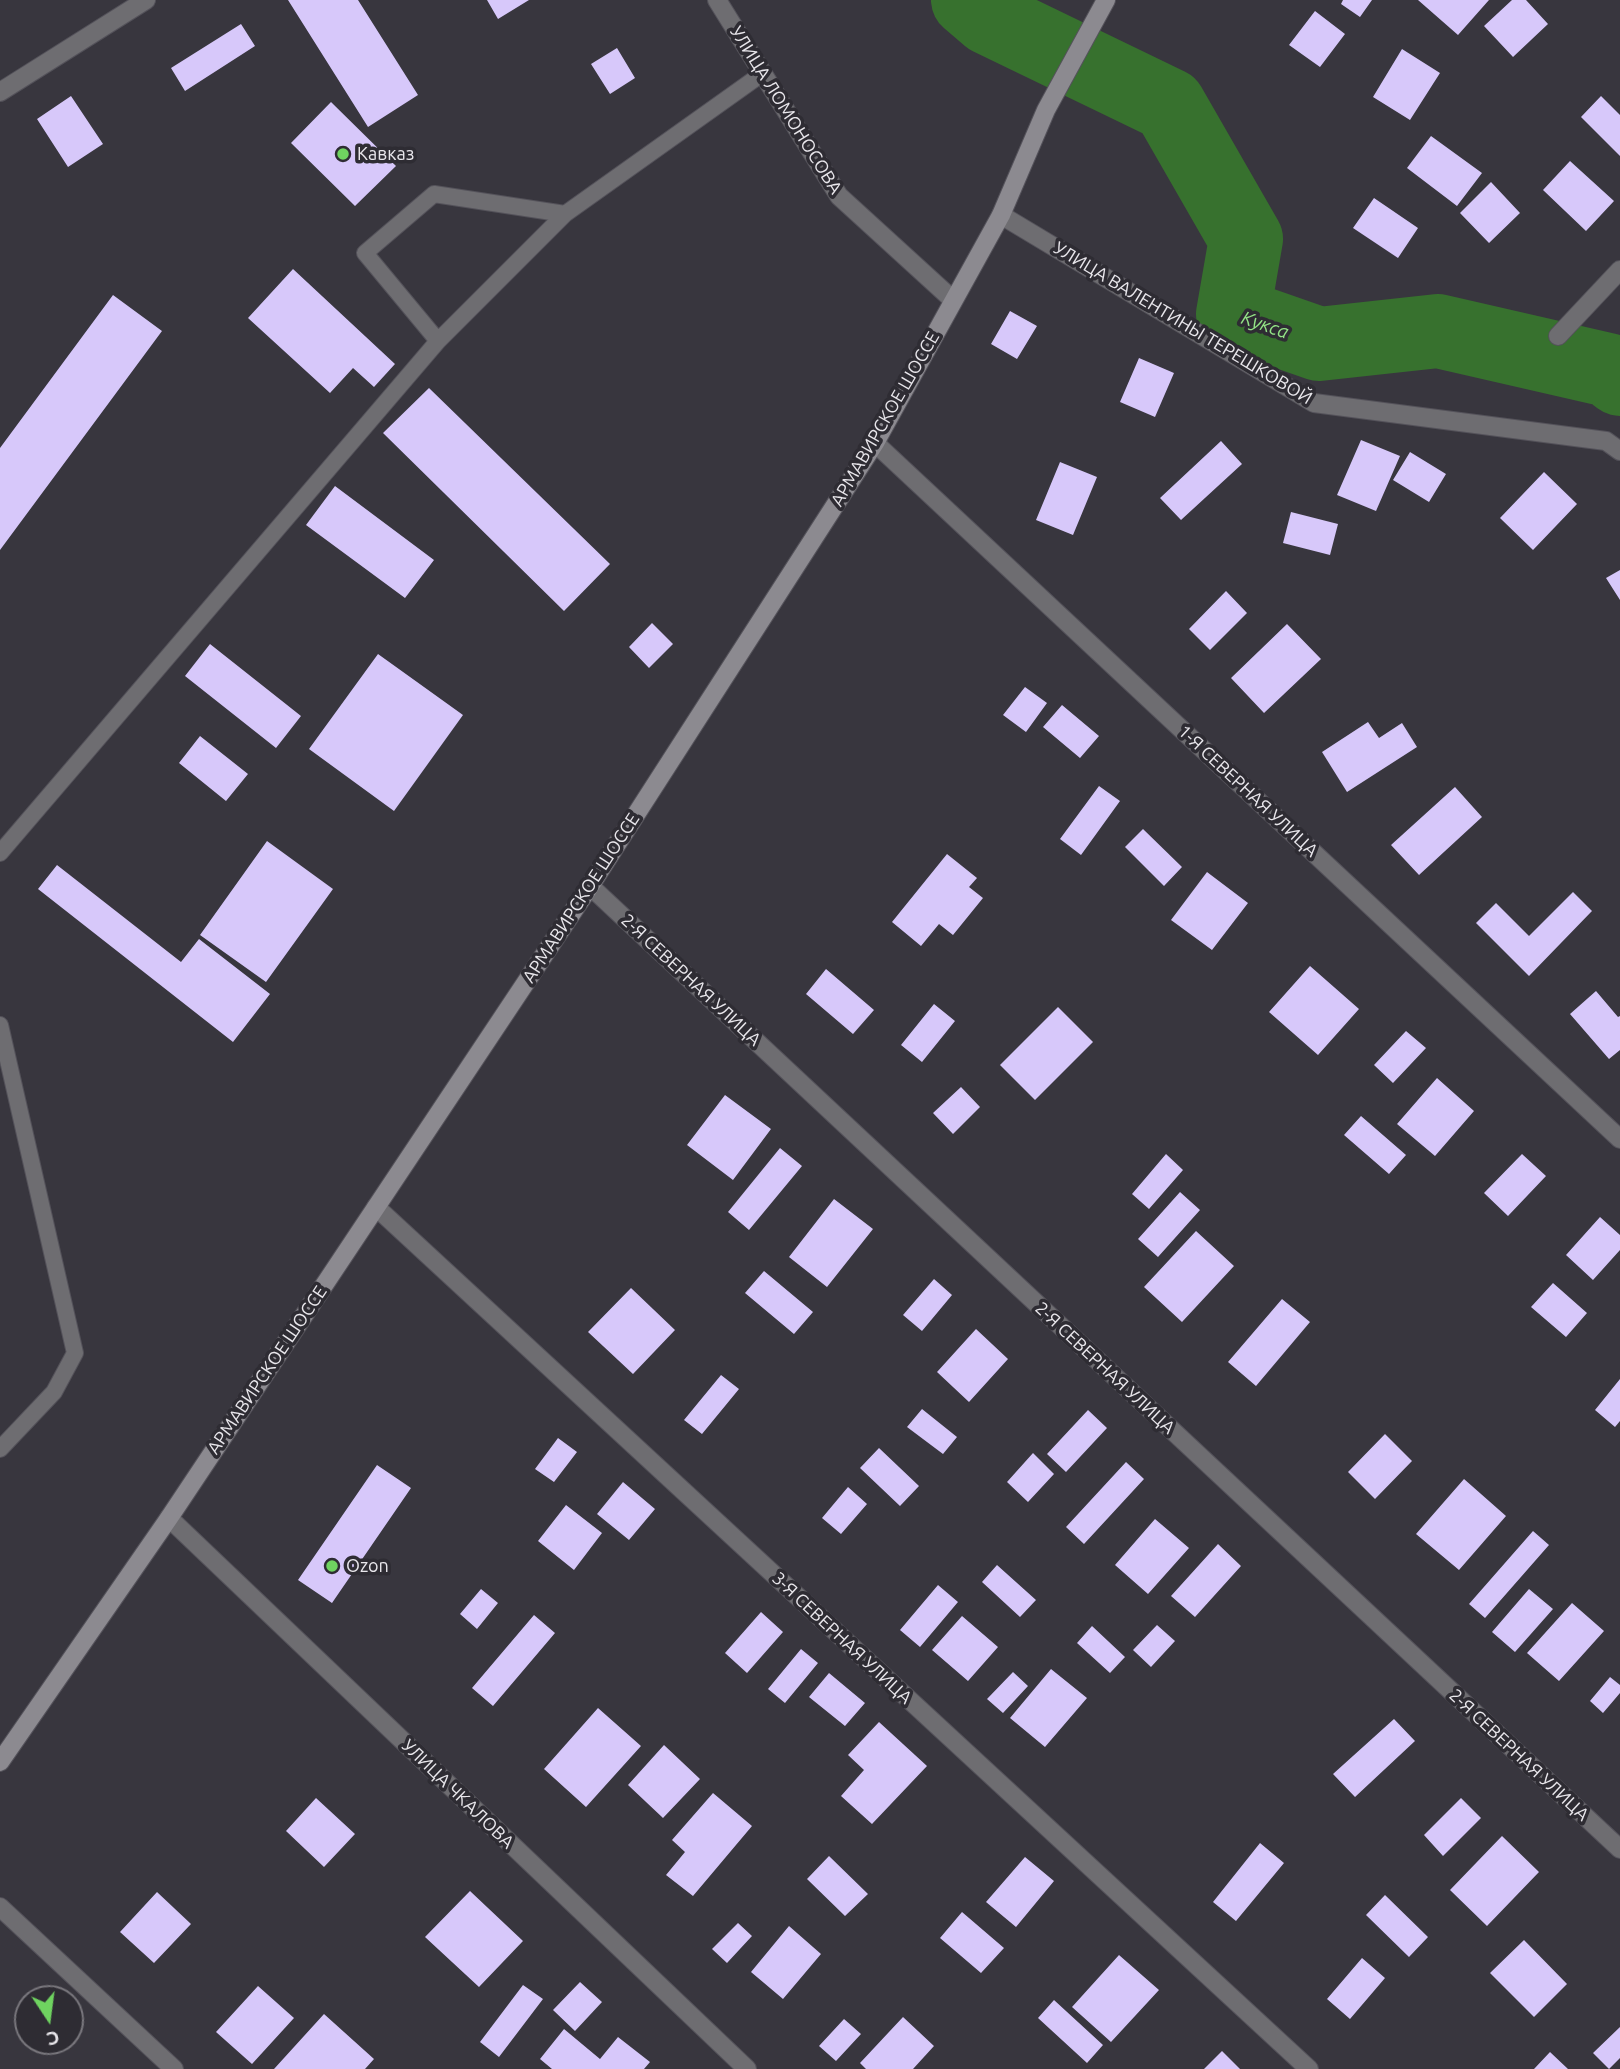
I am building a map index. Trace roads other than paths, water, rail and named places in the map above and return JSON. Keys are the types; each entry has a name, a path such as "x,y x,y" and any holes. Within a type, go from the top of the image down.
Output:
{"main road":[{"name":"АРМАВИРСКОЕ ШОССЕ","path":"0,1762 169,1518 590,886 875,443 1001,215 1046,110 1104,2"}],"street":[{"path":"0,92 146,0"},
{"name":"УЛИЦА ЛОМОНОСОВА","path":"718,0 839,197 953,300"},
{"name":"УЛИЦА ВАЛЕНТИНЫ ТЕРЕШКОВОЙ","path":"1001,215 1314,402 1606,441 1620,451"},
{"path":"1558,336 1620,270"},
{"name":"1-Я СЕВЕРНАЯ УЛИЦА","path":"875,443 1620,1139"},
{"name":"2-Я СЕВЕРНАЯ УЛИЦА","path":"590,886 1620,1849"},
{"name":"3-Я СЕВЕРНАЯ УЛИЦА","path":"376,1206 1308,2069"},
{"name":"УЛИЦА ЧКАЛОВА","path":"169,1518 747,2069"},
{"path":"0,1907 174,2069"}],"lane":[{"path":"0,853 438,341 565,214 763,73"},
{"path":"438,341 365,253 434,194 565,214"},
{"path":"0,1025 75,1353 54,1392 0,1449"}],"waterway":[{"name":"Кукса","path":"968,0 989,18 1169,105 1246,239 1233,314 1319,344 1438,331 1608,370 1620,379"}],"place":[{"name":"Кавказ","path":"343,154"},
{"name":"Ozon","path":"332,1566"}]}
